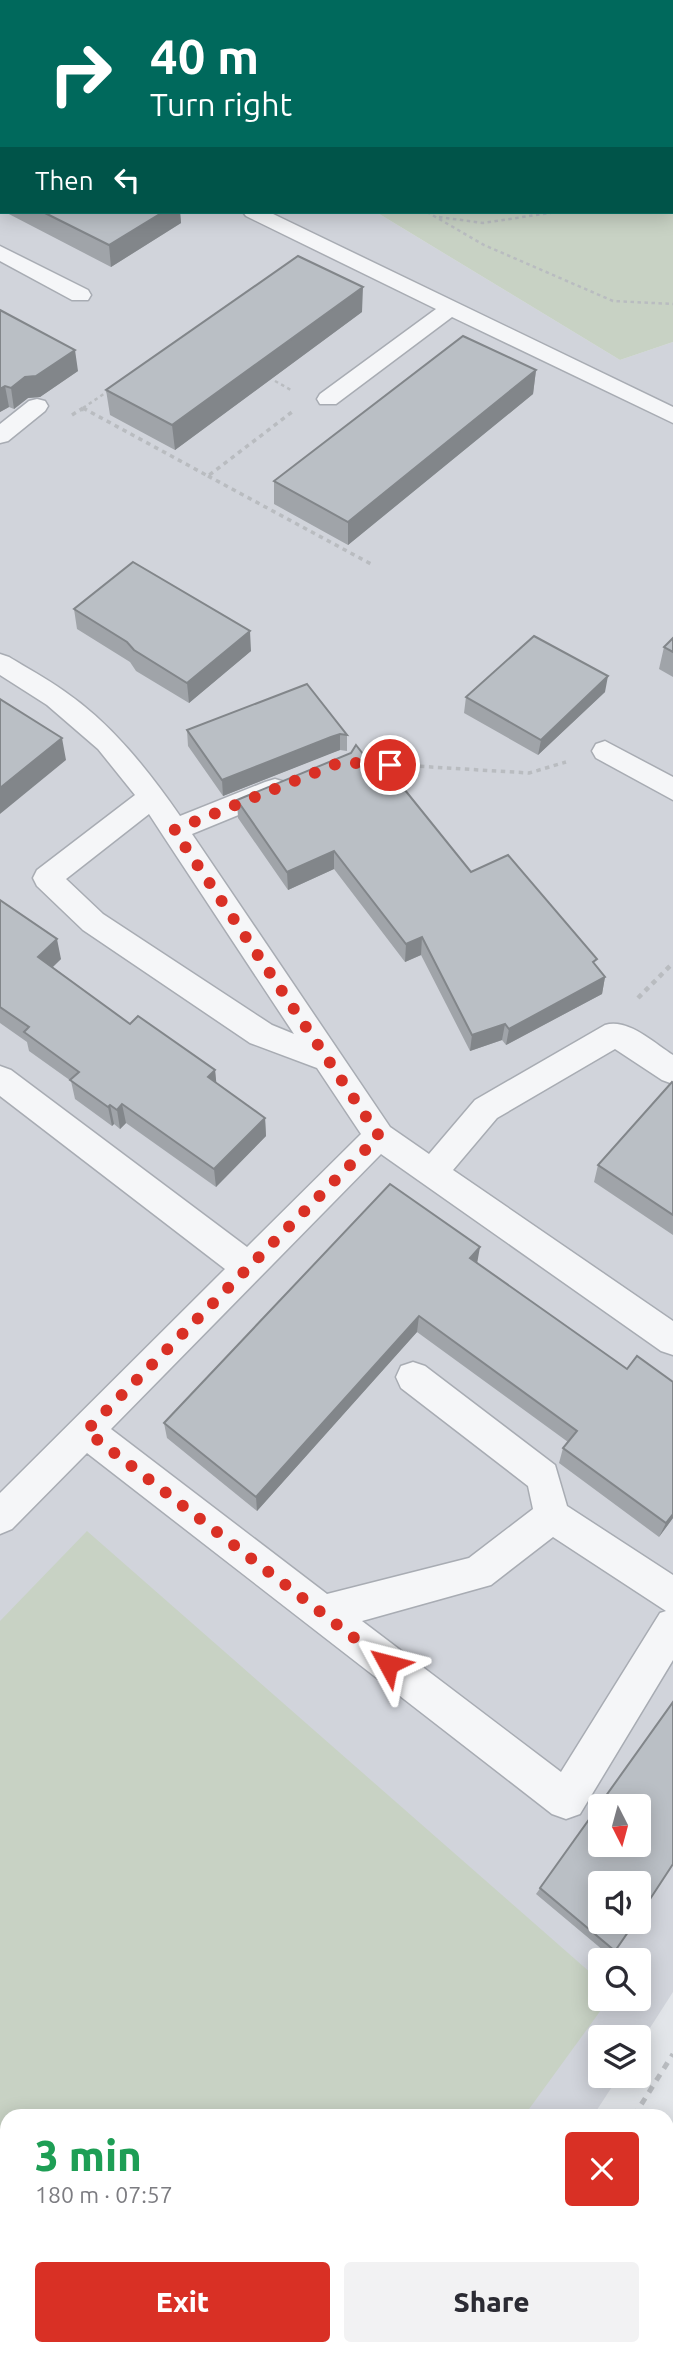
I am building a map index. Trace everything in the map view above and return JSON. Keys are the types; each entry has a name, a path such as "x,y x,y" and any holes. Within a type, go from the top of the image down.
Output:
{"lane":[{"path":"257,214 673,416"},
{"path":"0,252 80,295"},
{"path":"328,399 451,308"},
{"path":"0,436 37,407"},
{"path":"0,663 56,698 87,724 107,742 152,797 379,1136 673,1340"},
{"path":"605,751 673,790"},
{"path":"174,830 341,762"},
{"path":"152,797 47,878 93,922 261,1034 327,1059"},
{"path":"431,1174 486,1109 616,1034 673,1071"},
{"path":"0,1079 248,1267"},
{"path":"0,1517 379,1136"},
{"path":"413,1377 543,1477 551,1516 673,1596"},
{"path":"86,1431 566,1800 673,1626"},
{"path":"322,1613 478,1573 551,1516"}],"path":[{"path":"431,214 484,245 613,301 673,304"},
{"path":"435,216 483,223 543,214"},
{"path":"63,420 116,385"},
{"path":"208,476 299,407"},
{"path":"83,408 371,564"},
{"path":"341,762 529,773"},
{"path":"638,2109 673,2054"}],"shaded area":[{"path":"0,214 379,214 620,360 673,342 673,1992 651,2026 588,2025 588,2088 611,2088 598,2109 0,2109"}],"green space":[{"path":"379,214 673,214 673,342 620,360"},
{"path":"87,1531 588,1970 588,2011 600,2011 529,2109 0,2109 0,1621"}],"building":[{"path":"47,214 160,214 109,245"},
{"path":"298,256 363,287 172,425 106,390"},
{"path":"0,310 75,350 36,376 25,377 11,388 5,386 0,389"},
{"path":"463,336 536,370 348,522 274,481"},
{"path":"133,562 250,631 187,683 74,609"},
{"path":"534,636 608,676 541,740 466,697"},
{"path":"673,638 673,652 664,647"},
{"path":"307,684 347,735 331,737 222,780 187,730"},
{"path":"0,699 62,738 0,788"},
{"path":"356,745 374,768 384,764 471,872 508,855 597,959 593,962 605,977 509,1029 505,1024 472,1035 422,937 406,944 334,851 287,872 237,800 351,753"},
{"path":"0,900 57,939 38,957 130,1024 138,1016 215,1070 208,1077 265,1118 214,1169 122,1104 117,1110 110,1105 108,1107 70,1080 79,1072 24,1032 29,1027 0,1007"},
{"path":"673,1083 673,1215 598,1165"},
{"path":"390,1184 480,1247 470,1258 627,1369 637,1356 673,1382 673,1514 666,1523 563,1448 577,1431 419,1316 256,1497 164,1423"},
{"path":"673,1702 673,1864 651,1898 651,1871 588,1871 588,1928 540,1888 588,1821 588,1857 651,1857 651,1794 607,1794"},
{"path":"595,1934 627,1934 617,1948 611,1948"}],"route":[{"path":"388,1664 86,1431 379,1136 174,830 341,762 390,765"}]}
